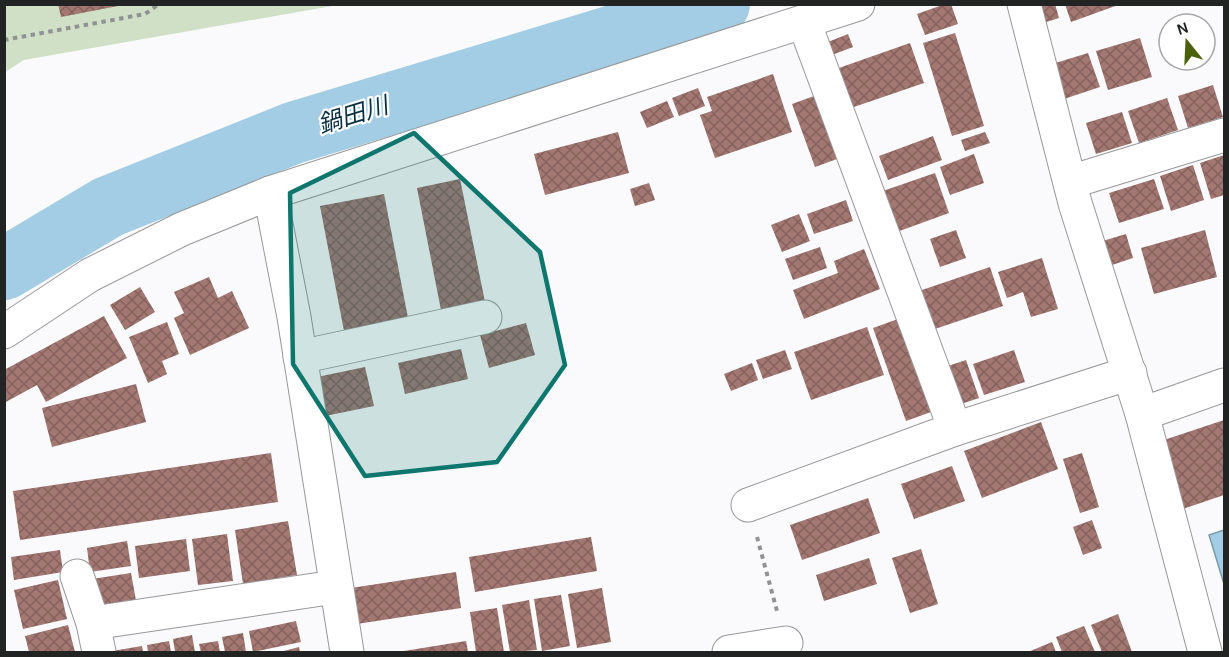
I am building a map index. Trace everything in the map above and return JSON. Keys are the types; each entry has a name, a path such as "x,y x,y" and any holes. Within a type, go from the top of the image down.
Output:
{"street":[{"path":"4,332 90,275 182,229 270,194 858,4"},
{"path":"1024,4 1070,182 1142,414 1205,652"},
{"path":"804,22 956,429"},
{"path":"1070,182 1224,135"},
{"path":"270,194 300,357 347,652"},
{"path":"300,357 485,317"},
{"path":"748,506 956,429 1130,373"},
{"path":"1142,414 1224,386"},
{"path":"77,576 96,638 335,587"},
{"path":"729,652 786,643"}],"path":[{"path":"4,40 145,14 159,4"},
{"path":"748,506 786,643"}],"highlighted area":[{"path":"414,133 540,252 565,365 497,462 365,476 293,364 290,193"}],"green space":[{"path":"5,5 338,5 24,60 5,72"}],"water":[{"path":"1224,530 1224,584 1209,535"}],"building":[{"path":"58,4 118,4 118,6 61,17"},
{"path":"951,4 958,24 925,35 917,14"},
{"path":"1034,4 1055,4 1059,18 1040,24"},
{"path":"1065,4 1118,4 1118,5 1071,22"},
{"path":"955,33 984,126 952,136 923,43"},
{"path":"848,34 853,47 832,55 828,42"},
{"path":"1140,38 1152,77 1108,90 1096,51"},
{"path":"910,43 924,83 851,108 836,69"},
{"path":"1088,53 1100,87 1061,100 1049,65"},
{"path":"773,74 792,132 715,158 700,115 712,111 707,97"},
{"path":"1213,85 1223,117 1188,128 1178,96"},
{"path":"698,88 705,106 679,116 672,98"},
{"path":"814,96 837,159 815,167 792,104"},
{"path":"1167,98 1178,130 1139,143 1128,111"},
{"path":"667,101 674,117 647,128 640,112"},
{"path":"1122,112 1132,143 1096,154 1086,123"},
{"path":"618,132 629,173 545,195 534,154"},
{"path":"985,132 990,143 965,151 961,140"},
{"path":"933,136 942,160 888,180 879,156"},
{"path":"974,154 984,183 950,195 940,167"},
{"path":"1224,155 1224,195 1211,199 1200,163"},
{"path":"1193,165 1204,200 1171,211 1160,176"},
{"path":"935,173 949,213 894,233 880,192"},
{"path":"460,179 485,302 441,310 417,188"},
{"path":"1154,179 1164,209 1119,223 1109,193"},
{"path":"649,183 655,200 635,206 630,189"},
{"path":"384,194 408,318 344,331 320,206"},
{"path":"846,200 853,221 814,234 807,214"},
{"path":"799,214 810,241 782,252 771,225"},
{"path":"956,230 966,258 940,267 930,239"},
{"path":"1205,230 1217,277 1154,294 1141,248"},
{"path":"1126,234 1133,258 1106,267 1099,242"},
{"path":"820,247 827,268 793,280 785,259"},
{"path":"864,249 880,289 804,319 793,290 838,273 834,261"},
{"path":"1042,258 1058,309 1031,317 1023,292 1007,298 998,272"},
{"path":"990,267 1003,306 929,331 916,292"},
{"path":"209,277 218,298 232,291 249,328 190,355 174,318 184,313 174,292"},
{"path":"140,287 155,312 125,330 110,305"},
{"path":"104,316 127,358 46,402 37,385 4,403 4,370"},
{"path":"898,319 931,412 906,421 873,328"},
{"path":"167,322 179,354 162,361 167,374 148,383 129,337"},
{"path":"526,323 535,355 489,368 480,335"},
{"path":"867,327 884,375 811,400 794,352"},
{"path":"461,349 468,379 405,394 398,363"},
{"path":"785,350 792,369 763,379 756,360"},
{"path":"1014,350 1025,382 984,395 973,364"},
{"path":"966,360 979,398 955,406 942,368"},
{"path":"752,363 758,380 731,391 724,374"},
{"path":"365,367 374,406 325,416 317,377"},
{"path":"136,384 146,422 52,447 42,408"},
{"path":"1224,420 1224,495 1180,510 1158,442"},
{"path":"1041,422 1058,469 982,498 964,451"},
{"path":"271,453 278,502 20,540 13,491"},
{"path":"1082,453 1099,507 1080,513 1063,459"},
{"path":"952,466 965,501 914,519 901,484"},
{"path":"868,498 880,533 802,560 790,525"},
{"path":"1092,520 1102,548 1083,555 1073,527"},
{"path":"288,521 297,575 243,584 235,530"},
{"path":"227,534 233,581 198,585 192,539"},
{"path":"591,537 597,571 475,592 469,557"},
{"path":"186,539 190,571 139,578 135,546"},
{"path":"127,541 131,566 90,572 87,548"},
{"path":"921,549 938,604 910,613 892,558"},
{"path":"60,550 63,572 14,580 11,557"},
{"path":"869,558 877,584 824,601 816,575"},
{"path":"456,572 461,608 357,624 351,588"},
{"path":"131,573 137,606 97,612 92,579"},
{"path":"58,580 67,619 23,629 14,590"},
{"path":"602,588 611,642 577,648 568,594"},
{"path":"561,595 570,646 542,651 534,599"},
{"path":"529,600 537,650 510,652 502,605"},
{"path":"497,608 504,652 476,652 470,612"},
{"path":"1118,614 1132,652 1102,652 1091,625"},
{"path":"296,621 301,642 253,652 249,631"},
{"path":"68,625 75,652 29,652 25,636"},
{"path":"1084,626 1095,652 1062,652 1056,637"},
{"path":"243,633 246,652 225,652 222,637"},
{"path":"192,635 195,652 175,652 173,639"},
{"path":"169,641 171,652 148,652 147,645"},
{"path":"218,641 220,652 201,652 199,644"},
{"path":"466,641 468,652 404,652 404,651"},
{"path":"1052,642 1056,652 1028,652"},
{"path":"142,646 143,652 112,652 112,651"},
{"path":"299,647 300,652 280,652"}],"waterway":[{"name":"鍋田川","path":"4,269 108,207 293,133 719,4"}]}
